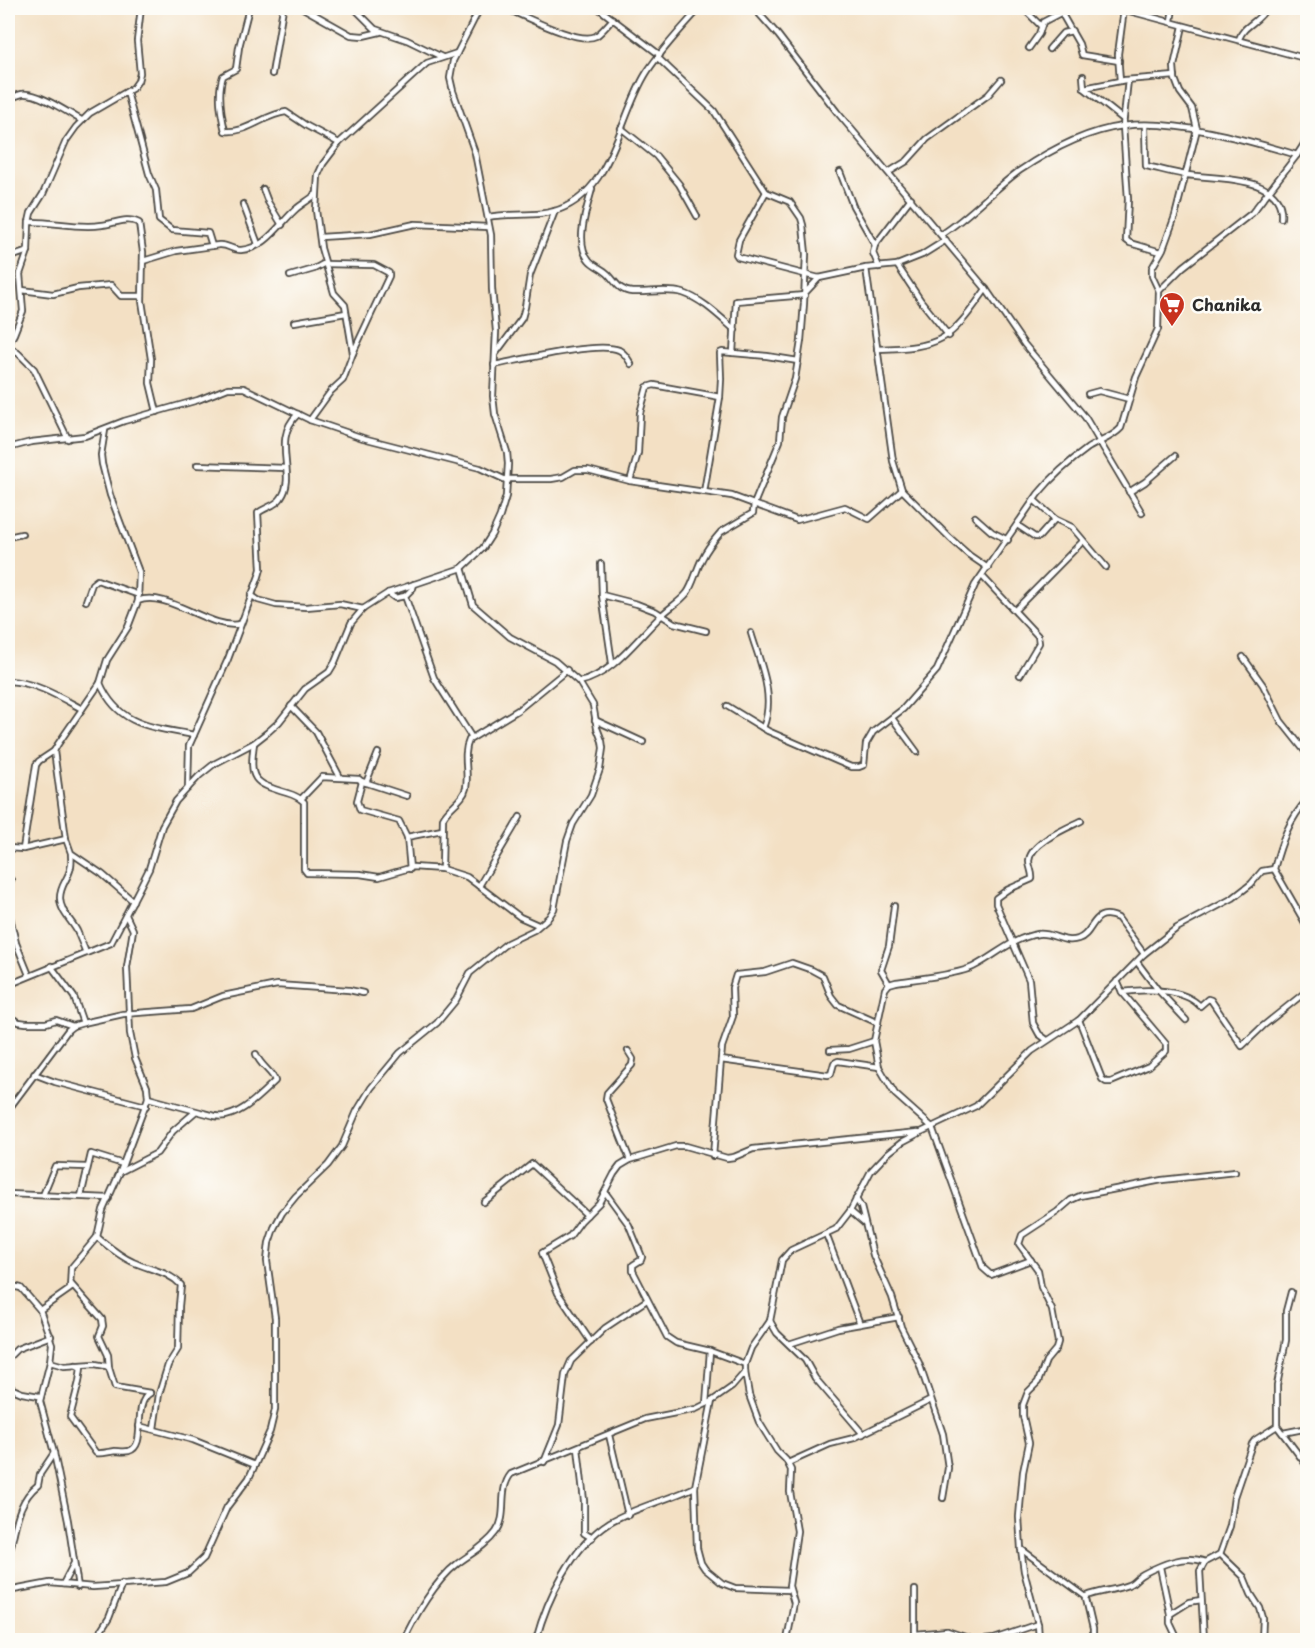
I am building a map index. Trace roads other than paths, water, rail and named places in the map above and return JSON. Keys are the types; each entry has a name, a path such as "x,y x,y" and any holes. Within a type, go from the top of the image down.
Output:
{"street":[{"path":"68,439 33,369 8,345 23,311 20,274 28,251 31,213 43,194 66,141 81,120 135,86 140,73 137,41 141,8"},
{"path":"249,8 236,69 223,76 221,82 221,110 225,130 239,130 286,112 339,143"},
{"path":"272,74 283,8"},
{"path":"303,8 351,35 363,36 380,32"},
{"path":"354,8 380,32 407,40 442,57"},
{"path":"8,985 111,943 149,869 156,842 167,815 188,788 213,765 254,743 279,722 305,689 329,672 351,623 363,609 388,593 462,568 483,548 492,534 500,516 508,480 507,452 495,414 493,396 496,331 489,227 475,153 451,85 450,69 480,8"},
{"path":"505,8 582,38 595,36 613,19"},
{"path":"579,682 601,672 635,645 688,591 702,558 717,537 734,524 752,515 754,504 780,441 782,417 795,379 805,294 805,235 801,218 790,202 766,192 714,111 659,57 598,8"},
{"path":"488,217 503,214 535,215 555,211 580,198 592,186 617,141 639,86 659,57 700,8"},
{"path":"754,8 778,35 837,112 942,234 986,289 1024,344 1085,417 1142,513"},
{"path":"1023,8 1041,26"},
{"path":"1029,48 1045,20 1069,8"},
{"path":"1118,8 1308,59"},
{"path":"1172,21 1173,8"},
{"path":"1239,39 1243,31 1261,17 1266,8"},
{"path":"1120,81 1119,61 1124,9"},
{"path":"1064,11 1064,18 1082,55 1119,61"},
{"path":"727,706 763,728 837,761 859,767 864,765 868,738 922,689 937,670 975,585 1046,484 1087,450 1121,428 1136,377 1160,325 1159,291 1152,268 1175,216 1197,129 1192,108 1177,86 1175,76 1174,66 1183,26"},
{"path":"1049,49 1063,33 1072,31"},
{"path":"353,353 344,303 333,293 320,237 315,195 319,171 339,143 358,124 384,104 427,63 457,53"},
{"path":"1083,76 1084,88 1123,119"},
{"path":"1084,88 1120,81 1175,76"},
{"path":"889,172 907,161 927,139 988,95 1001,80"},
{"path":"1128,80 1123,119 1128,199 1126,240 1161,252"},
{"path":"127,92 149,174 156,190 159,220 176,231 208,233 212,246"},
{"path":"8,99 21,94 30,95 54,104 81,120"},
{"path":"942,234 993,192 1047,153 1066,142 1100,131 1123,126 1197,129 1297,155"},
{"path":"1145,126 1146,166 1185,175 1236,180 1270,190 1282,207 1281,218"},
{"path":"621,128 656,156 679,184 697,216"},
{"path":"1159,291 1183,267 1252,213 1308,138"},
{"path":"840,171 853,206 874,246"},
{"path":"592,186 582,230 585,251 589,260 605,271 620,288 632,292 671,290 684,293 735,330"},
{"path":"263,189 267,202 282,225"},
{"path":"766,192 739,240 736,254 738,257 819,278 866,268 897,265 922,255 946,240"},
{"path":"143,261 176,250 227,245 239,250 258,244 270,237 295,210 315,195"},
{"path":"879,267 873,253 874,246 911,198"},
{"path":"243,204 258,244"},
{"path":"495,354 522,318 530,275 555,211"},
{"path":"29,222 42,221 84,226 136,220 141,228 142,296 151,359 150,382 157,412"},
{"path":"320,237 353,236 415,224 489,227"},
{"path":"8,258 28,251"},
{"path":"290,276 325,263 374,265 389,273 343,380 310,420"},
{"path":"897,265 921,301 949,336"},
{"path":"866,268 893,461 902,490 950,538 988,568"},
{"path":"733,353 737,300 805,294 819,278"},
{"path":"22,290 53,294 78,288 111,285 121,296 142,296"},
{"path":"877,349 919,347 949,336 960,325 986,289"},
{"path":"294,322 346,313"},
{"path":"494,365 598,348 623,352 632,364"},
{"path":"704,492 720,397 720,353 798,361"},
{"path":"630,481 638,453 639,413 647,387 654,385 720,397"},
{"path":"8,448 31,442 68,439 105,430 124,421 235,387 253,391 310,420 363,438 480,468 508,480 551,479 581,470 630,481 732,496 796,520 845,507 869,519 902,490"},
{"path":"1088,394 1099,391 1129,399"},
{"path":"188,788 189,746 228,658 261,569 258,513 274,505 284,495 286,486 285,442 288,428 298,414"},
{"path":"23,849 36,765 54,752 100,683 107,660 128,627 138,601 139,572 110,495 102,464 105,430"},
{"path":"1129,492 1145,482 1175,456"},
{"path":"196,465 286,468"},
{"path":"1034,500 1055,519 1072,527 1106,567"},
{"path":"975,518 992,532 1008,540"},
{"path":"1017,525 1035,537 1039,537 1055,519"},
{"path":"8,537 22,534"},
{"path":"1016,609 1083,541"},
{"path":"601,564 602,595 612,663"},
{"path":"8,1591 44,1583 78,1587 110,1587 122,1584 166,1582 196,1567 211,1545 226,1507 240,1491 255,1465 270,1431 275,1410 274,1318 267,1261 269,1243 282,1213 342,1146 363,1101 393,1061 437,1023 456,1000 466,980 478,965 518,936 534,930 545,922 554,909 567,841 573,824 591,795 598,777 603,748 593,705 579,682 567,670 510,637 473,605 462,568"},
{"path":"982,576 1016,609 1040,639 1020,675"},
{"path":"86,601 92,584 98,580 139,595"},
{"path":"388,593 395,598 405,596 415,583"},
{"path":"251,595 258,600 276,605 306,607 340,604 363,609"},
{"path":"602,595 637,604 674,623 706,631"},
{"path":"405,596 434,678 472,738"},
{"path":"138,601 147,599 169,603 226,624 240,624"},
{"path":"751,633 769,702 768,715 763,728"},
{"path":"1243,657 1263,685 1281,721 1308,755"},
{"path":"442,869 444,814 465,790 467,743 518,710 567,670"},
{"path":"8,681 30,684 52,692 82,710"},
{"path":"100,683 109,700 130,720 143,725 194,735"},
{"path":"291,706 316,732 340,777"},
{"path":"892,718 917,752"},
{"path":"595,720 643,742"},
{"path":"254,743 252,766 257,781 263,786 301,799 305,808 304,869 307,873 360,873 379,877 410,868 442,869 467,877 520,917 538,925"},
{"path":"54,752 66,839 71,853 70,873 62,888 60,899 62,909 76,928 86,953"},
{"path":"378,753 362,785 357,801 360,810 399,821 408,837 410,868"},
{"path":"301,799 322,777 340,777 364,782 406,796"},
{"path":"1308,799 1291,819 1280,844 1274,869 1308,928"},
{"path":"479,886 520,817"},
{"path":"1047,1040 1036,1029 1032,1018 1029,980 1011,942 996,904 996,898 1007,890 1032,879 1029,862 1037,846 1081,821"},
{"path":"408,837 442,830"},
{"path":"8,848 23,849 66,839"},
{"path":"71,853 102,874 133,901"},
{"path":"788,1641 794,1603 789,1590 797,1526 790,1492 791,1470 759,1422 749,1395 745,1372 745,1364 751,1348 770,1321 782,1260 791,1250 836,1229 850,1211 871,1171 888,1153 902,1142 976,1106 1021,1061 1047,1040 1079,1020 1144,954 1177,928 1233,898 1251,884 1262,871 1268,868 1274,869"},
{"path":"889,984 881,970 889,946 894,906"},
{"path":"8,909 16,943 29,975"},
{"path":"40,1310 67,1293 71,1284 71,1268 97,1237 103,1210 148,1098 147,1087 135,1058 129,1013 127,967 133,930 126,915"},
{"path":"1032,1260 991,1275 985,1271 932,1127 895,1094 879,1067 874,1041 885,989 889,984 968,969 1011,942 1037,934 1064,940 1079,939 1096,919 1108,915 1118,918 1144,954"},
{"path":"1137,962 1158,990 1186,1020"},
{"path":"713,1156 721,1060 725,1035 733,1016 733,983 736,975 759,973 787,964 798,965 823,976 831,996 838,1005 878,1023"},
{"path":"51,966 74,997 83,1023"},
{"path":"1079,1020 1102,1079 1106,1082 1149,1066 1166,1051 1166,1044 1122,992 1116,981"},
{"path":"8,1110 73,1026 129,1013 191,1009 224,996 277,986 349,990 363,993"},
{"path":"1122,992 1158,990 1192,998 1200,1006 1208,999 1211,1000 1242,1046 1308,990"},
{"path":"8,1017 26,1023 46,1023 56,1020 73,1026"},
{"path":"830,1050 849,1049 874,1041"},
{"path":"628,1051 633,1059 632,1065 607,1093 606,1099 630,1160"},
{"path":"148,1098 223,1118 233,1114 273,1083 275,1078 260,1064 256,1054"},
{"path":"721,1060 828,1075 831,1074 836,1062 879,1067"},
{"path":"34,1074 55,1082 146,1106"},
{"path":"120,1172 157,1153 173,1131 195,1112"},
{"path":"591,1342 558,1293 542,1255 543,1251 570,1236 594,1210 620,1166 630,1160 680,1145 713,1156 734,1157 753,1149 921,1132"},
{"path":"81,1196 90,1156 93,1153 123,1164"},
{"path":"484,1202 532,1164 587,1215"},
{"path":"43,1195 55,1166 87,1167"},
{"path":"1039,1641 1038,1624 1024,1571 1021,1549 1019,1517 1023,1472 1029,1443 1023,1405 1028,1392 1038,1382 1046,1361 1056,1349 1058,1342 1052,1310 1041,1287 1038,1270 1019,1244 1022,1235 1071,1200 1090,1194 1162,1180 1235,1172"},
{"path":"605,1192 629,1225 642,1259 633,1265 633,1272 671,1341 710,1351 745,1364"},
{"path":"8,1194 109,1198"},
{"path":"856,1199 861,1207 873,1255 901,1327 919,1363 943,1434 948,1468 943,1498"},
{"path":"850,1211 865,1223"},
{"path":"826,1234 860,1324"},
{"path":"97,1237 112,1250 132,1262 163,1272 181,1285 178,1349 168,1365 159,1394 154,1429"},
{"path":"71,1284 104,1322 99,1336 108,1356 115,1387 159,1394"},
{"path":"8,1285 21,1288 40,1310 51,1336 50,1362 39,1396 68,1521 78,1587"},
{"path":"1291,1292 1286,1311 1286,1340 1277,1385 1277,1426 1308,1467"},
{"path":"544,1462 559,1425 563,1387 569,1363 606,1328 647,1300"},
{"path":"789,1344 838,1328 899,1317"},
{"path":"770,1321 777,1333 805,1360 815,1378 863,1434"},
{"path":"8,1358 17,1349 51,1336"},
{"path":"706,1404 710,1351"},
{"path":"50,1362 64,1366 94,1364 109,1368"},
{"path":"76,1365 81,1368 70,1417 94,1452 99,1454 134,1449 139,1437 143,1400 150,1393"},
{"path":"404,1641 416,1615 455,1565 478,1551 496,1533 502,1515 503,1496 508,1478 515,1472 645,1419 696,1409 732,1387 745,1372"},
{"path":"8,1387 22,1393 39,1396"},
{"path":"788,1463 831,1444 863,1434 931,1400"},
{"path":"712,1401 695,1487 697,1548 700,1563 722,1582 735,1588 789,1590"},
{"path":"139,1426 193,1440 255,1465"},
{"path":"1204,1641 1200,1571 1206,1562 1220,1554 1230,1526 1234,1497 1248,1453 1255,1440 1277,1426"},
{"path":"1283,1433 1308,1428"},
{"path":"609,1435 628,1515"},
{"path":"578,1448 584,1501 584,1533 592,1538"},
{"path":"8,1557 14,1528 25,1499 39,1484 39,1476 54,1453"},
{"path":"536,1641 559,1580 592,1538 610,1523 695,1487"},
{"path":"1021,1549 1086,1597 1093,1629 1092,1641"},
{"path":"1220,1554 1244,1577 1260,1608 1263,1618 1262,1641"},
{"path":"1086,1597 1126,1586 1141,1575 1172,1562 1186,1558 1206,1562"},
{"path":"63,1584 74,1563"},
{"path":"1161,1567 1170,1623 1178,1641"},
{"path":"95,1641 109,1618 122,1584"},
{"path":"915,1590 915,1641"},
{"path":"1170,1614 1189,1602 1201,1600"},
{"path":"916,1634 947,1631 984,1641 1038,1624"},
{"path":"947,1631 950,1641"}],"place":[{"name":"Chanika","path":"1172,328"}]}
